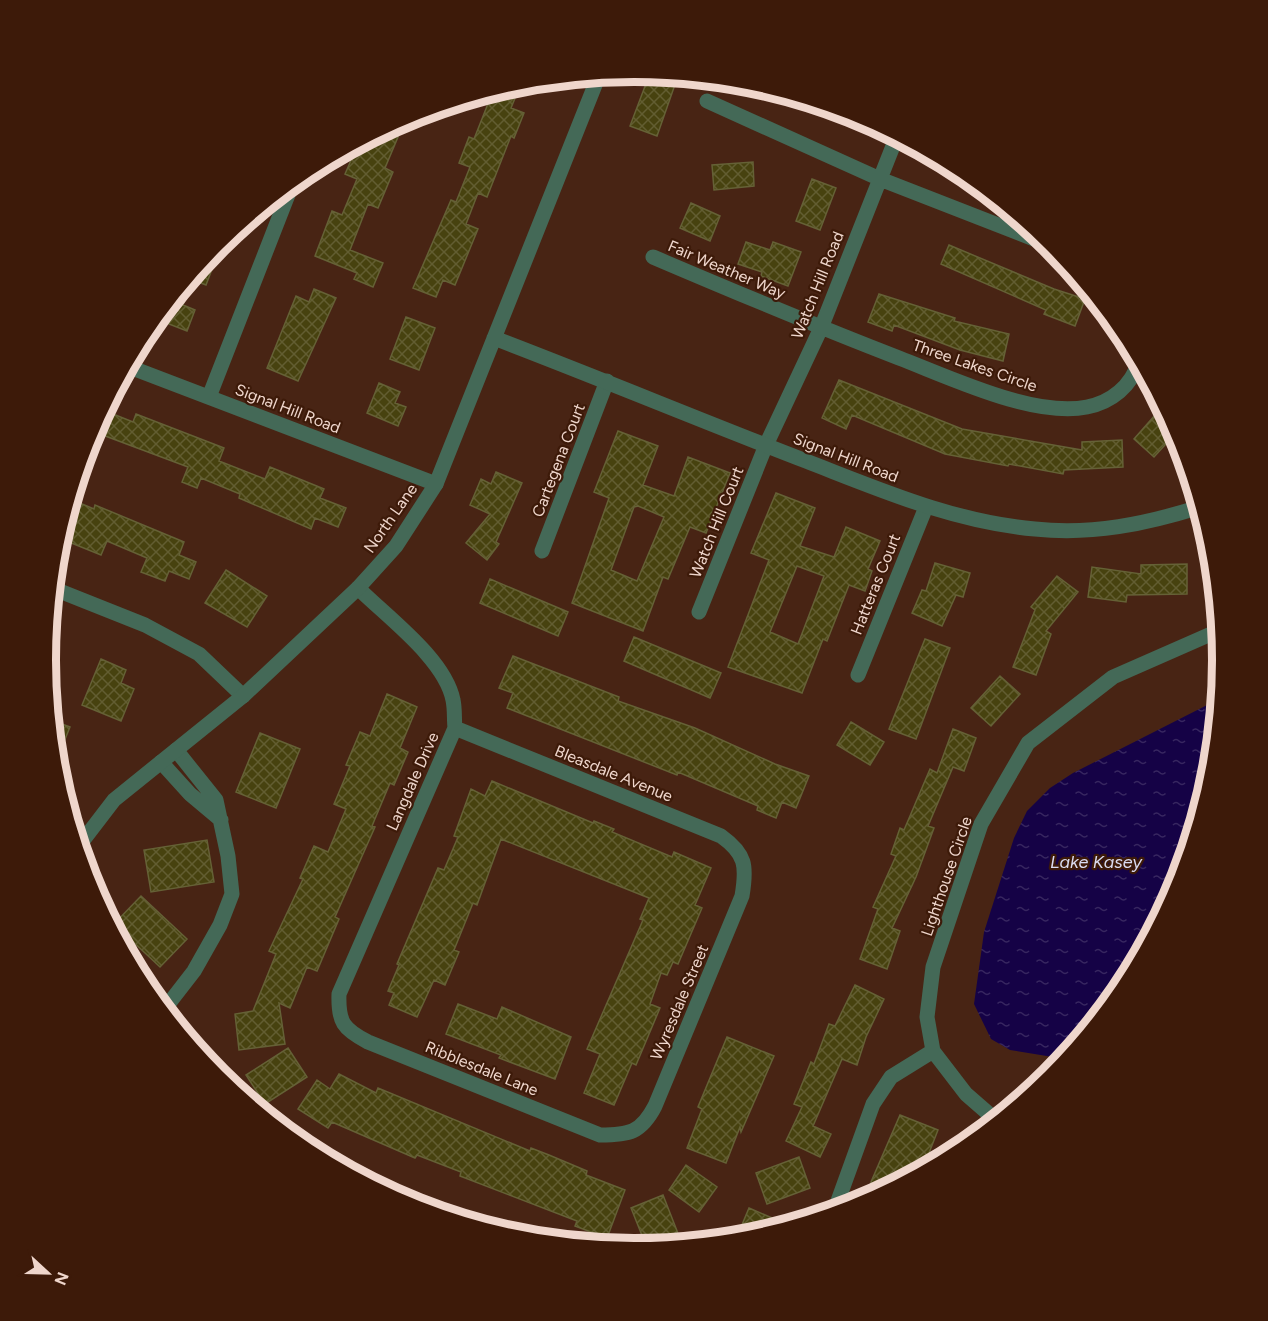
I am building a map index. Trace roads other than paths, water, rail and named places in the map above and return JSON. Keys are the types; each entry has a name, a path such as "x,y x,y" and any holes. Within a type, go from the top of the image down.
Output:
{"street":[{"name":"North Lane","path":"84,839 114,800 243,696 358,588 396,546 436,484 595,83"},
{"path":"707,101 880,179 1026,236"},
{"name":"Watch Hill Road","path":"766,446 821,328 894,144"},
{"path":"209,397 286,199"},
{"name":"Fair Weather Way","path":"653,258 821,328"},
{"name":"Three Lakes Circle","path":"821,328 981,390 1032,406 1085,408 1113,399 1136,372"},
{"name":"Signal Hill Road","path":"494,338 926,507 1001,525 1068,531 1128,527 1192,509"},
{"name":"Signal Hill Road","path":"134,369 436,484"},
{"name":"Cartegena Court","path":"542,551 607,381"},
{"name":"Watch Hill Court","path":"699,612 766,446"},
{"name":"Hatteras Court","path":"858,675 926,507"},
{"name":"Langdale Drive","path":"339,1013 339,994 455,728 453,699 443,676 425,653 358,588"},
{"path":"60,591 145,624 198,654 243,696"},
{"name":"Lighthouse Circle","path":"990,1115 966,1094 933,1051 927,1017 933,967 981,824 1028,743 1113,677 1211,634"},
{"name":"Bleasdale Avenue","path":"455,728 721,836 736,846 746,868"},
{"path":"169,1004 194,971 220,926 232,894 216,800 176,750"},
{"path":"161,762 190,794 221,820"},
{"name":"Wyresdale Street","path":"624,1135 645,1124 655,1106 742,896 746,868"},
{"name":"Ribblesdale Lane","path":"339,1013 348,1031 368,1042 600,1135 624,1135"},
{"path":"838,1201 873,1104 891,1077 933,1051"}],"water":[{"name":"Lake Kasey","path":"1211,703 1208,736 1193,810 1168,882 1135,950 1115,982 1093,1013 1055,1057 1010,1050 991,1039 974,1004 984,932 1014,838 1027,811 1050,788 1073,773"}]}
